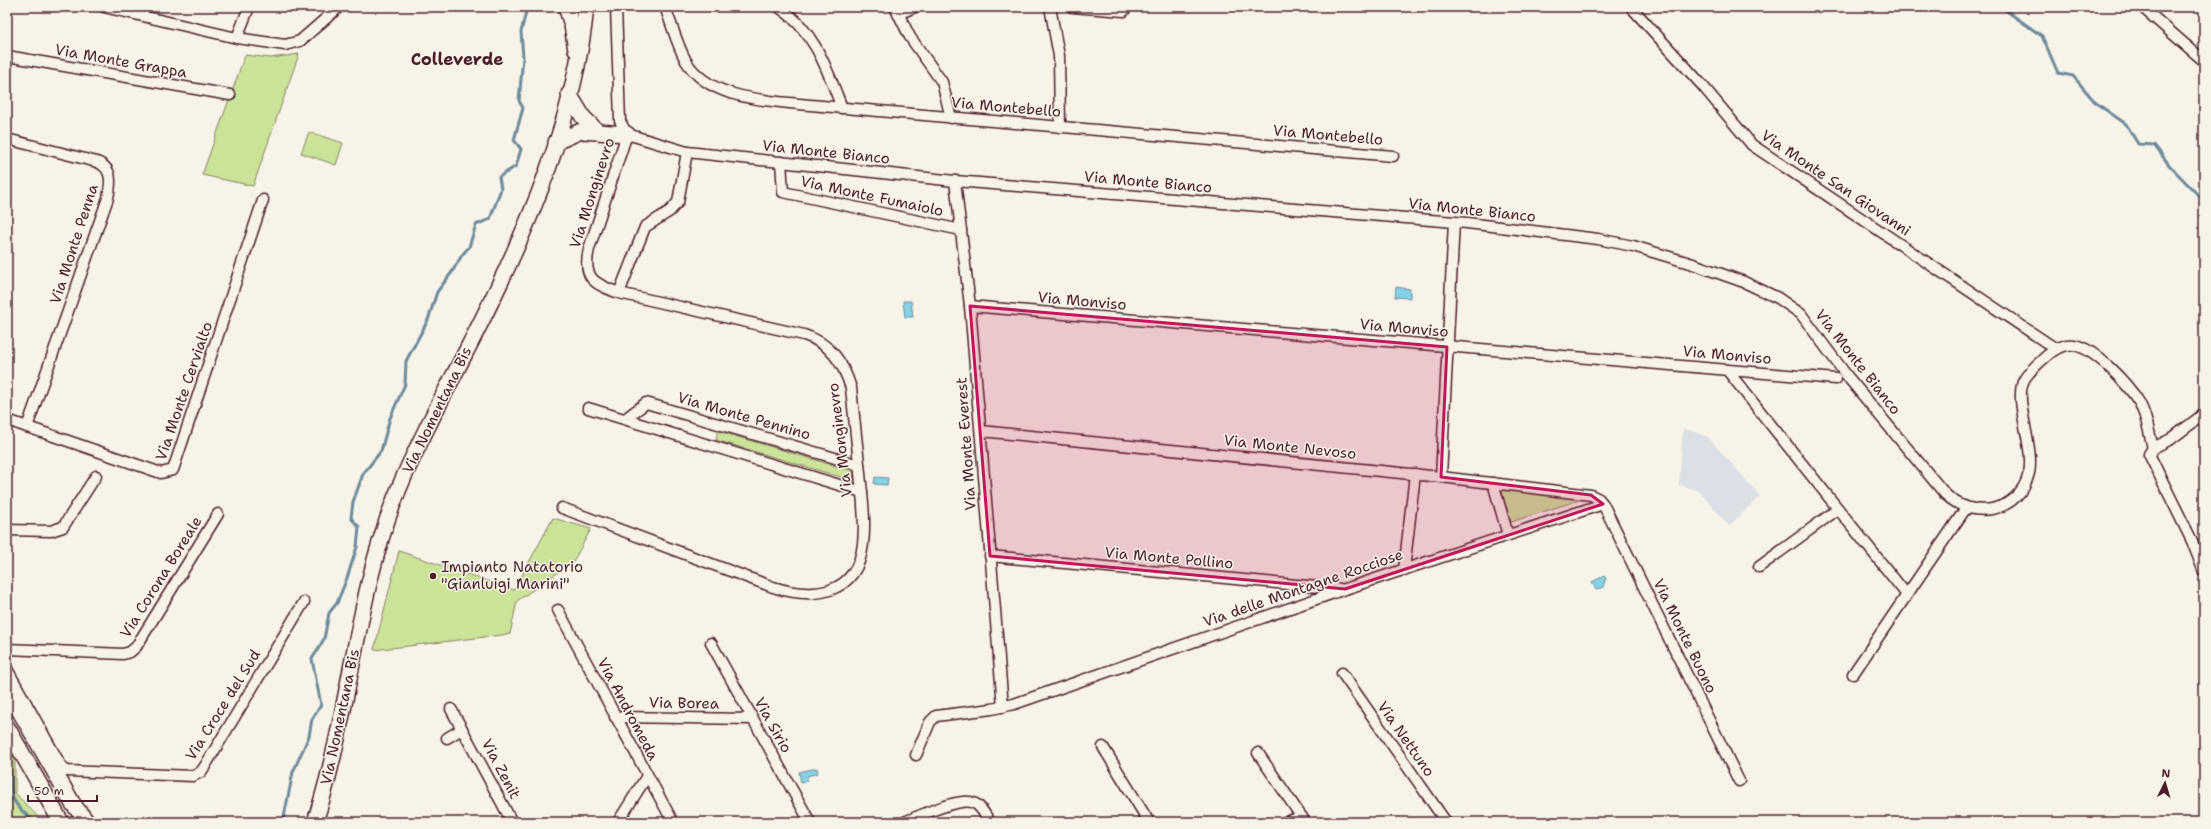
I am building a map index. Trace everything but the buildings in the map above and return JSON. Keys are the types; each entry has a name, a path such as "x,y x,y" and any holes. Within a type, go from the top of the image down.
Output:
{"main road":[{"path":"566,7 572,25 577,63"},
{"name":"Via Nomentana Bis","path":"314,822 325,791 339,734 362,612 379,550 400,487 432,418 478,328 535,203 556,142 569,94 582,39 586,7"},
{"path":"569,94 583,117 597,131"},
{"path":"556,142 581,131 627,134"},
{"path":"7,689 73,804 87,822"},
{"path":"7,727 61,822"}],"street":[{"path":"104,7 272,45 293,44 312,32 339,7"},
{"path":"237,38 249,7"},
{"path":"616,7 618,112 621,124 627,134"},
{"name":"Via Montebello","path":"665,7 686,62 696,74 705,83 718,89 745,96 791,103 842,108 1393,156"},
{"path":"779,7 800,25 815,44 826,65 842,108"},
{"path":"915,7 897,10 913,41 942,82 951,118"},
{"path":"1050,7 1059,56 1060,127"},
{"path":"1072,7 1124,11"},
{"name":"Via Monte San Giovanni","path":"1631,7 1702,85 1752,145 2056,349"},
{"path":"2142,7 2204,61"},
{"name":"Via Monte Grappa","path":"7,56 230,95"},
{"name":"Via Monte Bianco","path":"627,134 687,152 955,181 1454,222 1621,243 1718,272 1778,298 1806,320 1847,376 1946,494 1966,508"},
{"name":"Via Monginevro","path":"562,508 773,587 791,592 809,593 826,591 838,587 848,580 856,569 863,544 864,518 862,492 851,388 840,361 824,344 798,333 619,293 604,288 593,281 586,266 589,249 627,134"},
{"name":"Via Monte Penna","path":"7,139 97,162 106,167 110,178 108,198 27,427"},
{"path":"619,293 645,227 670,211 678,202 687,152"},
{"name":"Via Monte Fumaiolo","path":"781,162 783,192 961,230"},
{"name":"Via Monte Everest","path":"955,181 970,306 1003,706"},
{"name":"Via Monte Cervialto","path":"7,420 161,473 168,473 175,469 263,200"},
{"path":"1441,477 1454,222"},
{"name":"Via Monviso","path":"970,306 1836,380"},
{"path":"1853,674 1966,508 1981,510 1996,508 2013,500 2022,489 2028,477 2030,462 2021,396 2022,384 2027,375 2056,349 2070,345 2082,347 2093,354 2116,374 2139,403 2153,448"},
{"path":"1727,370 1907,595"},
{"name":"Via Monte Pennino","path":"624,419 646,403 859,465"},
{"path":"588,408 862,492"},
{"path":"2204,414 2178,434 2153,448 2149,454 2192,541 2204,572"},
{"name":"Via Monte Nevoso","path":"981,431 1493,483 1596,497 1603,504"},
{"path":"1404,570 1415,474"},
{"path":"7,530 51,531 63,527 96,476"},
{"path":"1493,483 1508,536"},
{"name":"Via delle Montagne Rocciose","path":"916,755 928,725 933,718 1003,706 1345,589 1603,504"},
{"name":"Via Monte Buono","path":"1603,504 1739,781"},
{"path":"1759,566 1838,509"},
{"name":"Via Corona Boreale","path":"7,649 123,654 133,650 218,514"},
{"name":"Via Monte Pollino","path":"990,556 1345,589"},
{"name":"Via Croce del Sud","path":"7,669 60,764 66,771 196,775 206,766 304,602"},
{"name":"Via Andromeda","path":"558,610 672,822"},
{"name":"Via Sirio","path":"711,643 810,822"},
{"name":"Via Nettuno","path":"1342,673 1446,822"},
{"name":"Via Zenit","path":"451,709 512,822"},
{"name":"Via Borea","path":"615,718 752,719"},
{"name":"Via Zenit","path":"447,738 462,729"},
{"path":"1103,747 1149,822"},
{"path":"1258,752 1303,819 1285,822"},
{"path":"618,822 647,776"},
{"path":"904,822 956,803 967,801 977,805 990,822"}],"highlighted area":[{"path":"970,306 1447,347 1441,477 1591,495 1603,504 1345,589 990,556"}],"shaded area":[{"path":"1683,428 1708,437 1760,496 1729,526 1699,491 1679,485"}],"green space":[{"path":"299,54 253,186 202,175 245,55 271,58"},
{"path":"309,132 343,143 336,165 301,153"},
{"path":"718,431 853,471 854,481 716,440"},
{"path":"1500,487 1586,498 1511,522"},
{"name":"Impianto Natatorio \"Gianluigi Marini\"","path":"553,518 591,529 573,562 517,601 510,634 374,650 399,551 514,590"},
{"path":"7,744 15,760 15,793 43,822 15,822 7,808"}],"water":[{"path":"1396,287 1410,289 1410,298 1395,297"},
{"path":"903,301 911,301 913,317 905,317"},
{"path":"875,477 888,478 887,485 874,484"},
{"path":"1604,576 1606,578 1603,587 1596,590 1592,582"},
{"path":"817,768 818,773 807,776 807,781 801,782 799,772"}],"waterway":[{"path":"283,822 293,772 309,736 312,719 321,705 312,659 324,639 329,613 337,603 357,547 359,527 351,518 353,502 363,474 381,451 390,418 405,384 406,361 428,320 437,292 469,247 476,225 490,219 501,189 499,177 516,166 521,149 514,140 523,108 519,101 523,57 521,32 526,12 525,7"},
{"path":"2001,7 2042,36 2058,73 2073,76 2096,103 2126,124 2138,144 2154,145 2170,166 2204,201"},
{"path":"7,759 10,767 11,790 14,800 27,816 35,822"}],"place":[{"name":"Impianto Natatorio \"Gianluigi Marini\"","path":"433,576"}],"district":[{"name":"Colleverde","path":"457,59"}]}
